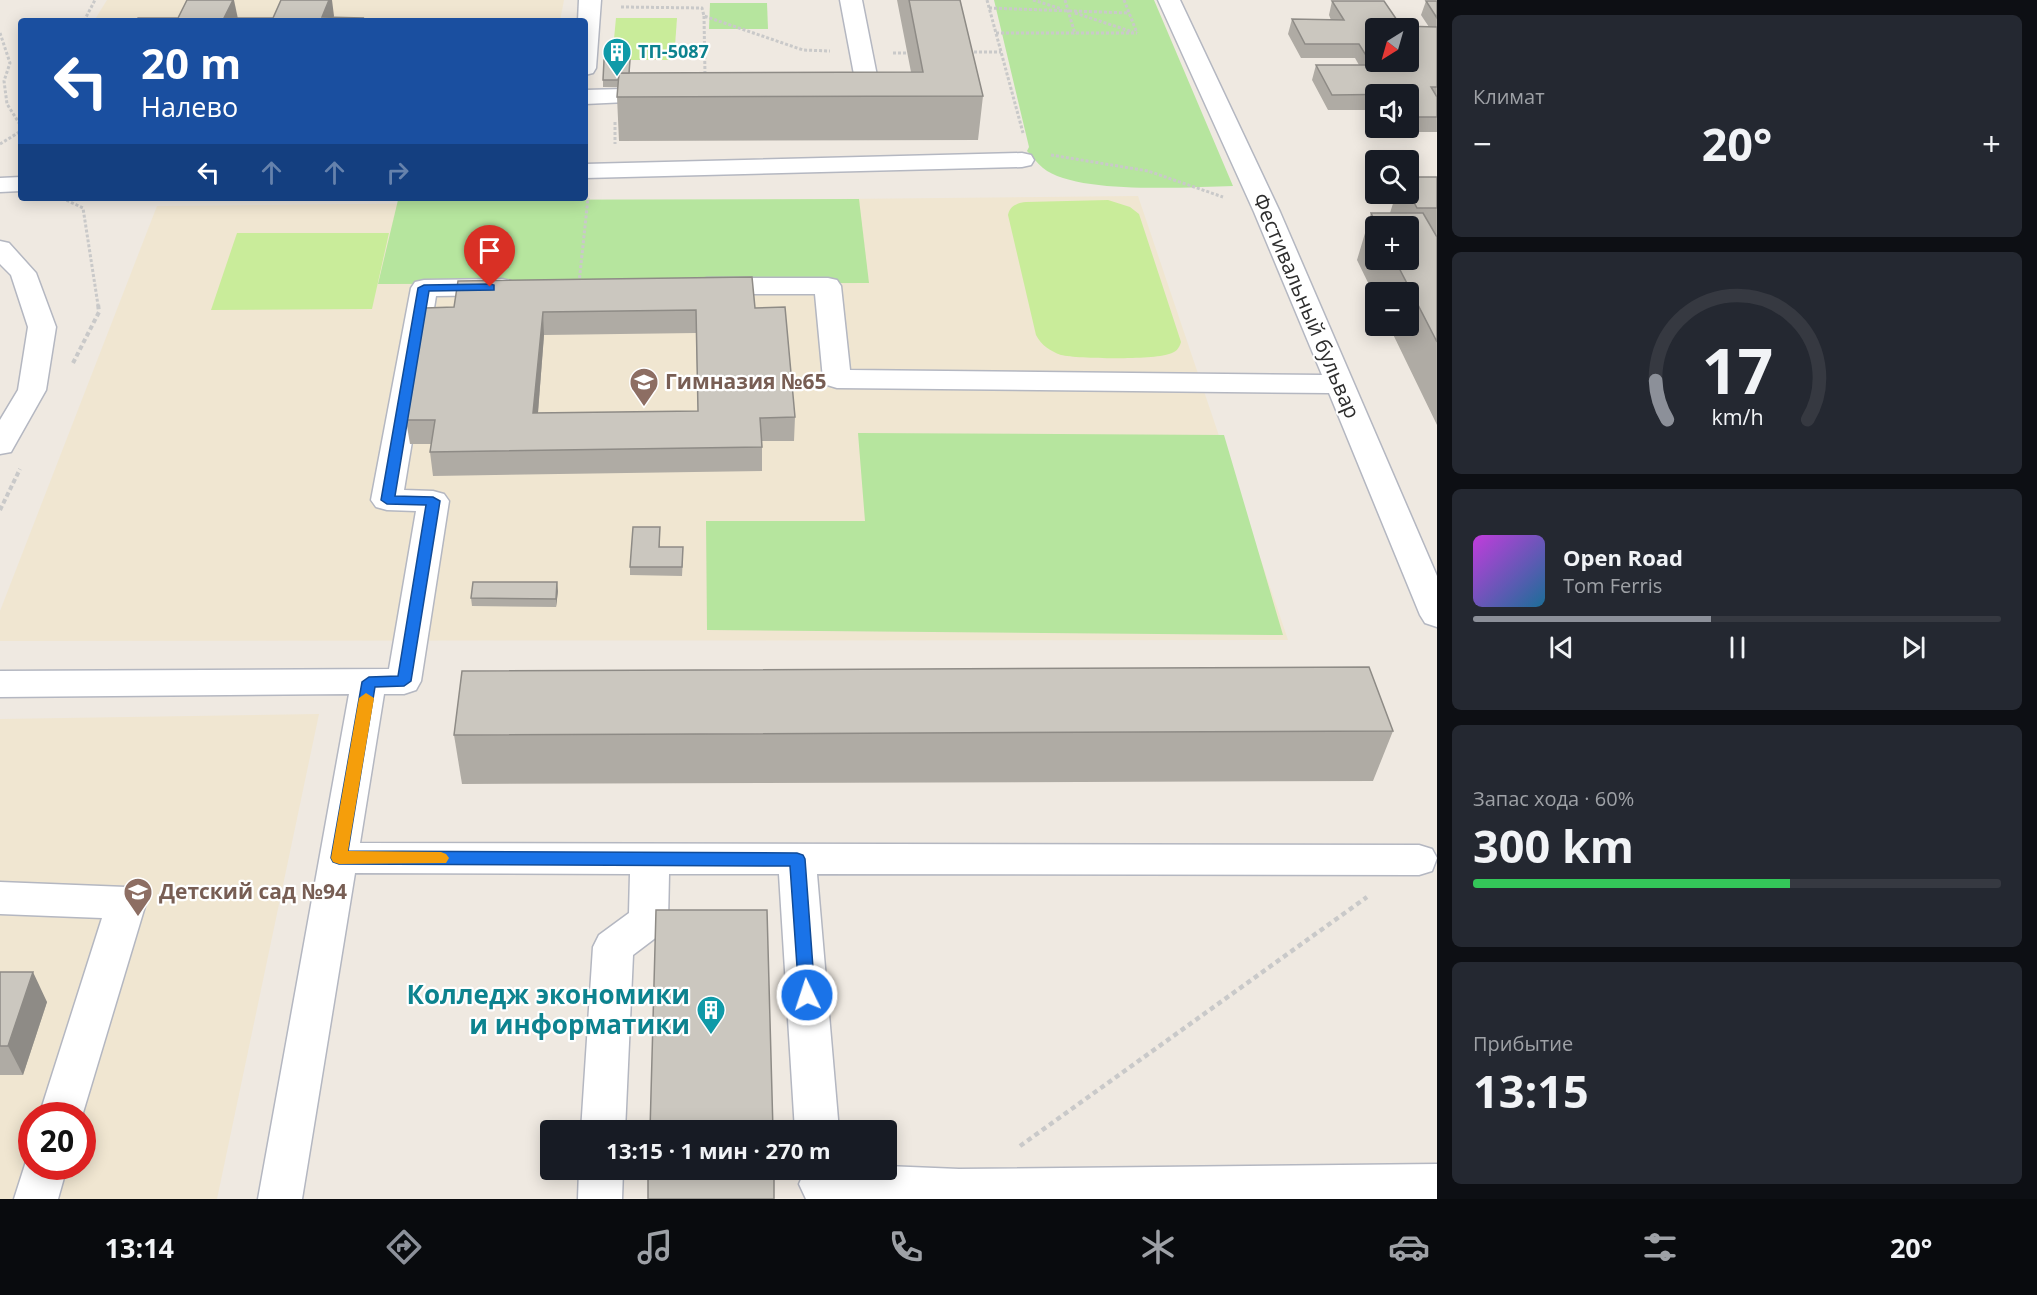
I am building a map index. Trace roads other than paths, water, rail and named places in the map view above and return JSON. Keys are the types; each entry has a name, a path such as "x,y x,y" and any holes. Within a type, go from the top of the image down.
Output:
{"street":[{"path":"822,92 869,91 851,0"},
{"name":"Фестивальный бульвар","path":"1169,0 1267,212 1437,615"},
{"path":"588,29 590,3"},
{"path":"588,97 680,95"},
{"path":"588,171 1023,150"},
{"path":"0,185 18,184"},
{"path":"0,249 23,273 42,327 32,390 0,445"},
{"path":"0,684 404,681 433,501 387,500 424,288 578,286"},
{"path":"685,286 828,286 837,379 1340,384"},
{"path":"280,1199 369,682"},
{"path":"339,858 1419,860"},
{"path":"797,859 816,1120"},
{"path":"604,1120 613,947 648,921 650,860"},
{"path":"0,898 126,903 65,1102"},
{"path":"36,1199 41,1180"},
{"path":"600,1199 601,1180"},
{"path":"821,1184 959,1190 1437,1185"}],"place":[{"name":"ТП-5087","path":"617,78"},
{"name":"Гимназия №65","path":"644,408"},
{"name":"Детский сад №94","path":"138,918"},
{"name":"Колледж экономики и информатики","path":"711,1036"}]}
